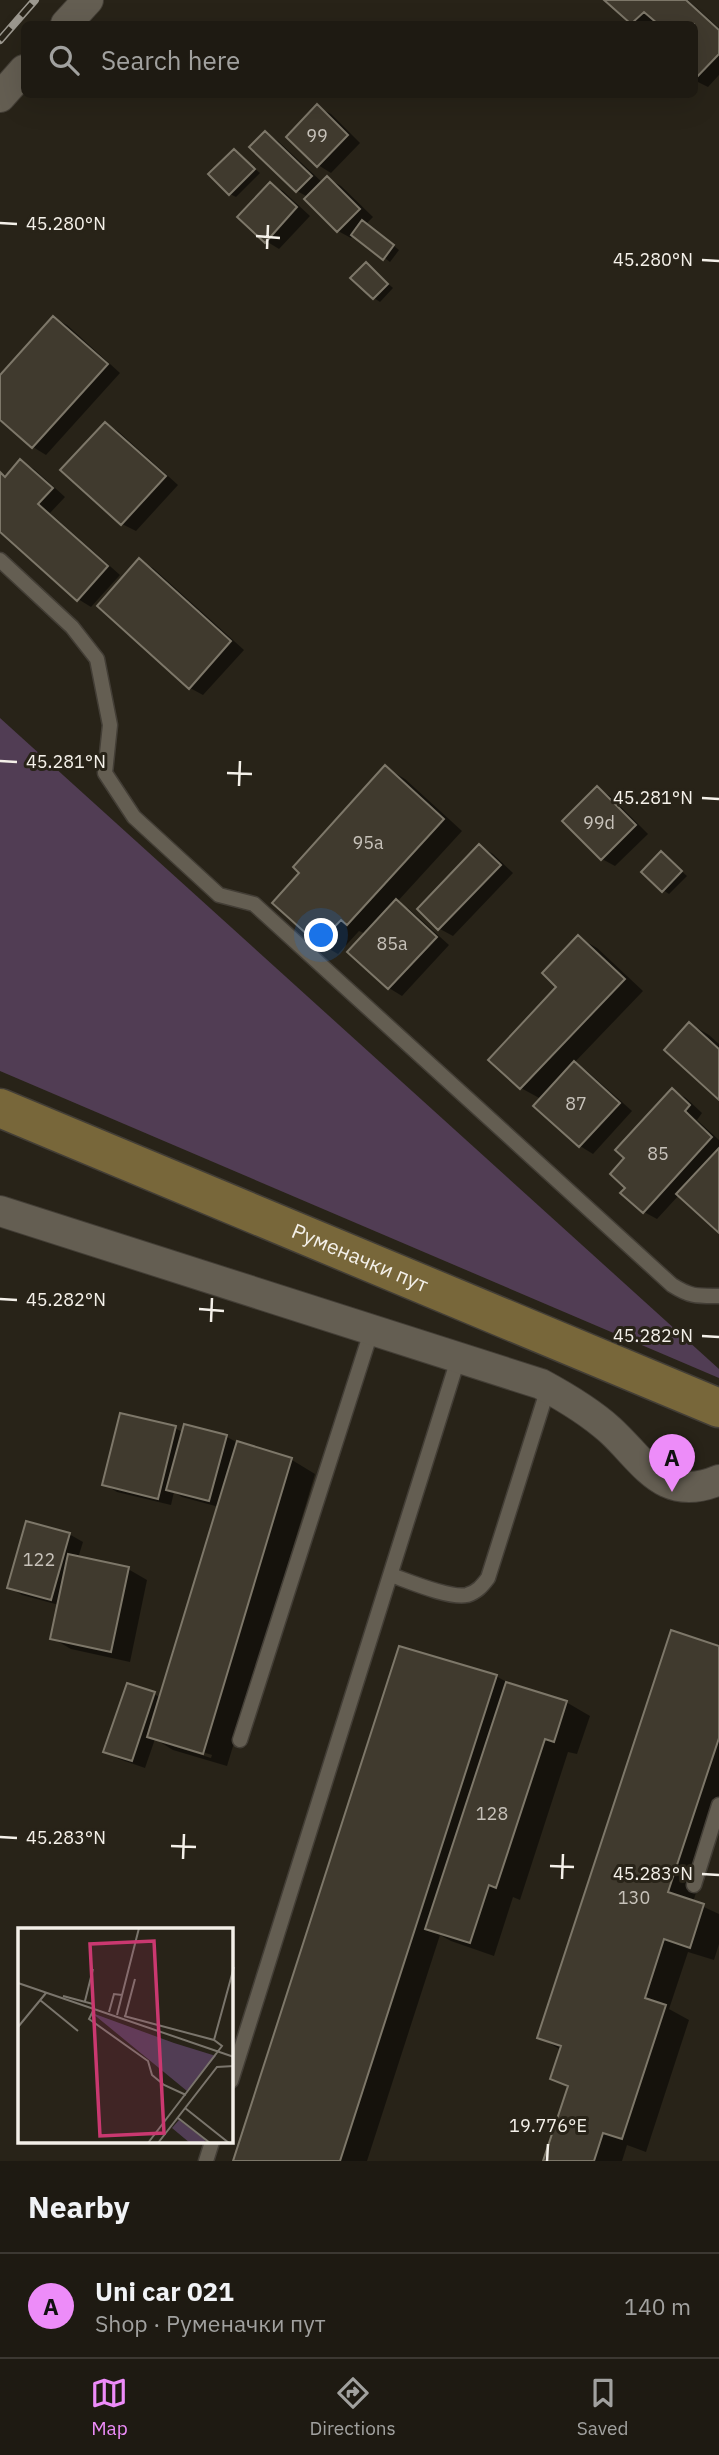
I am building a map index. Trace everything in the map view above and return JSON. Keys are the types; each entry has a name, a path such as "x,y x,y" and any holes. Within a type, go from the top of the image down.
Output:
{"main road":[{"name":"Руменачки пут","path":"0,1108 719,1408"}],"street":[{"path":"69,21 88,0"},
{"path":"0,97 21,73"},
{"path":"0,1210 459,1356 548,1388 577,1404 610,1430 646,1469 662,1480 681,1486 713,1486"}],"lane":[{"path":"0,560 72,627 97,659 110,725 104,773 134,817 219,895 254,904 673,1285 686,1294 719,1296"},
{"path":"240,1740 372,1329"},
{"path":"233,2075 459,1356"},
{"path":"391,1575 464,1596 484,1584 548,1388"},
{"path":"694,1885 719,1805"},
{"path":"206,2161 211,2144"}],"shaded area":[{"path":"0,718 719,1369 719,1378 0,1071"}],"building":[{"path":"604,0 686,0 719,30 719,54 698,76 698,21 654,21 644,12 634,21 628,21"},
{"path":"317,104 348,135 317,167 286,137"},
{"path":"265,131 312,176 296,192 249,147"},
{"path":"234,149 255,169 229,195 208,174"},
{"path":"327,176 360,209 337,232 304,199"},
{"path":"270,182 297,207 265,243 237,217"},
{"path":"362,220 394,245 383,260 351,235"},
{"path":"366,262 388,284 373,299 350,278"},
{"path":"53,316 108,364 32,448 0,420 0,375"},
{"path":"105,422 166,476 121,525 60,470"},
{"path":"20,459 53,488 38,504 108,566 77,601 0,532 0,472 5,477"},
{"path":"139,558 231,641 189,689 97,606"},
{"path":"385,765 444,819 347,925 341,920 318,944 272,903 299,873 293,867"},
{"path":"597,786 636,825 601,860 562,821"},
{"path":"479,844 501,865 438,930 417,909"},
{"path":"661,851 682,871 662,892 641,872"},
{"path":"396,899 437,937 388,989 347,952"},
{"path":"578,935 625,979 520,1089 488,1060 556,987 542,973"},
{"path":"689,1022 719,1049 719,1100 664,1050"},
{"path":"574,1061 620,1103 579,1147 533,1106"},
{"path":"672,1088 690,1105 685,1111 712,1137 643,1213 620,1193 625,1188 610,1174 624,1158 615,1150"},
{"path":"719,1148 719,1233 676,1194"},
{"path":"120,1413 176,1426 158,1499 102,1485"},
{"path":"184,1424 227,1435 209,1501 166,1490"},
{"path":"237,1441 292,1458 203,1754 147,1737"},
{"path":"26,1521 70,1533 51,1600 7,1588"},
{"path":"68,1554 129,1567 111,1652 50,1639"},
{"path":"671,1630 719,1646 719,1738 668,1892 704,1904 690,1948 664,1939 645,1998 666,2005 622,2139 603,2133 594,2161 543,2161 568,2086 550,2079 561,2046 537,2038"},
{"path":"399,1646 497,1675 340,2161 233,2161"},
{"path":"506,1682 567,1701 554,1742 545,1739 496,1888 489,1885 470,1943 425,1929"},
{"path":"127,1683 155,1692 132,1761 103,1752"}],"railway":[{"path":"0,40 35,0"}],"place":[{"name":"Uni car 021","path":"672,1492"}]}
